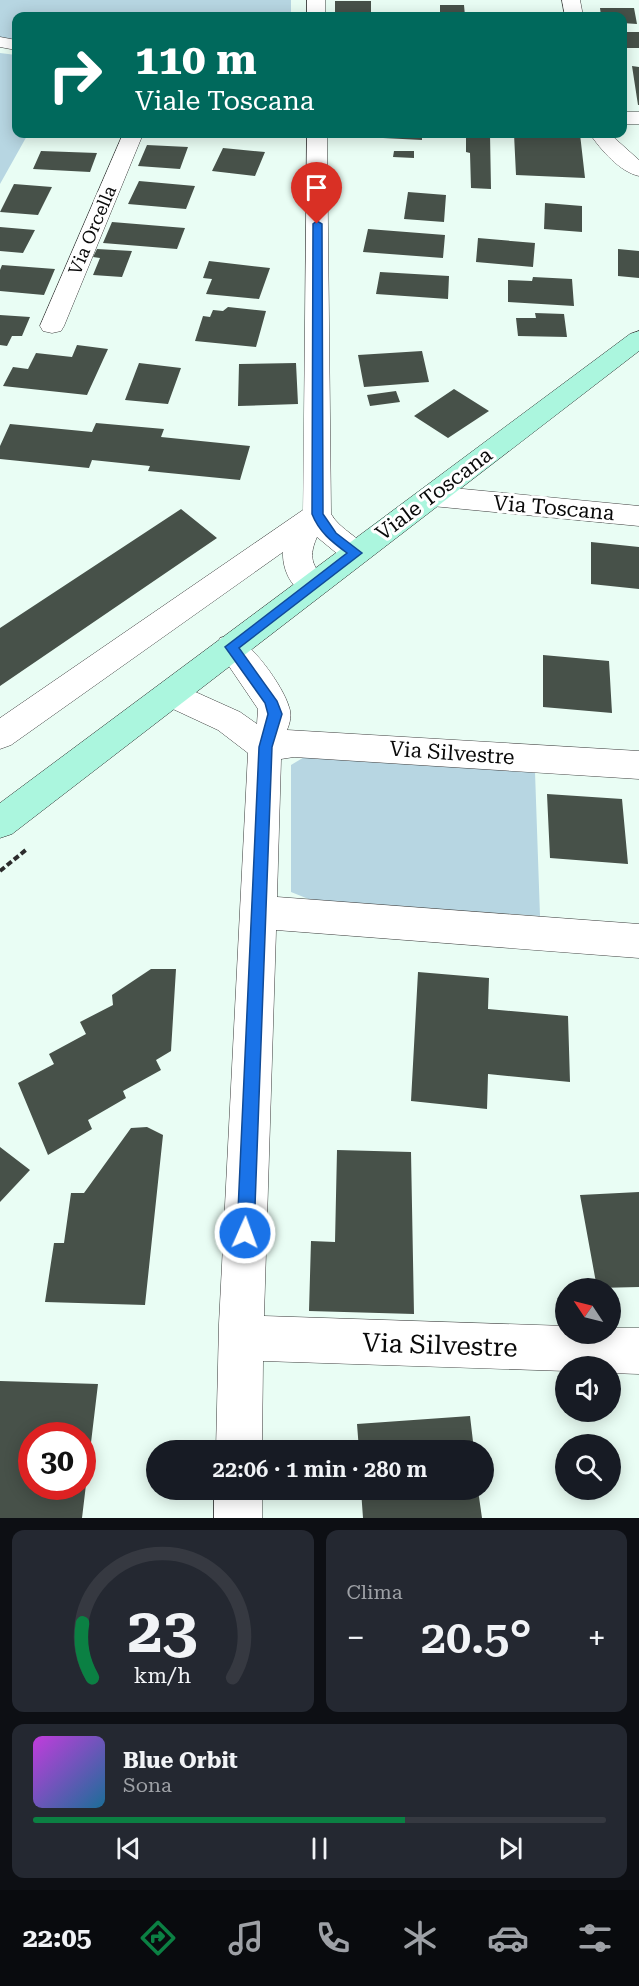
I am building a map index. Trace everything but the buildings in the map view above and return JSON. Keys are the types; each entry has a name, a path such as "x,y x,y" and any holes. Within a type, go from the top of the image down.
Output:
{"street":[{"name":"Via Orcella","path":"52,326 131,138"},
{"path":"317,138 317,514 332,536 356,553"},
{"path":"603,138 639,170"},
{"name":"Viale Toscana","path":"0,823 639,339"},
{"name":"Via Toscana","path":"432,496 639,516"},
{"path":"312,586 300,572 296,554 298,544 317,514"},
{"path":"0,735 317,514"},
{"path":"231,647 256,678 274,708 274,722 265,747 241,1338 239,1440"},
{"path":"171,694 229,721 265,747"},
{"name":"Via Silvestre","path":"265,747 294,743 639,765"},
{"path":"259,912 639,941"},
{"name":"Via Silvestre","path":"241,1338 639,1351"},
{"path":"238,1500 238,1518"}],"shaded area":[{"path":"0,0 291,0 291,12 12,12 12,40 0,38"},
{"path":"0,53 12,54 12,138 26,138 0,184"},
{"path":"306,756 535,772 540,916 311,900 291,892 291,765"}],"route":[{"path":"245,1233 264,830 265,747 275,714 271,701 256,678 231,647 356,553 332,536 317,514 317,224"}]}
